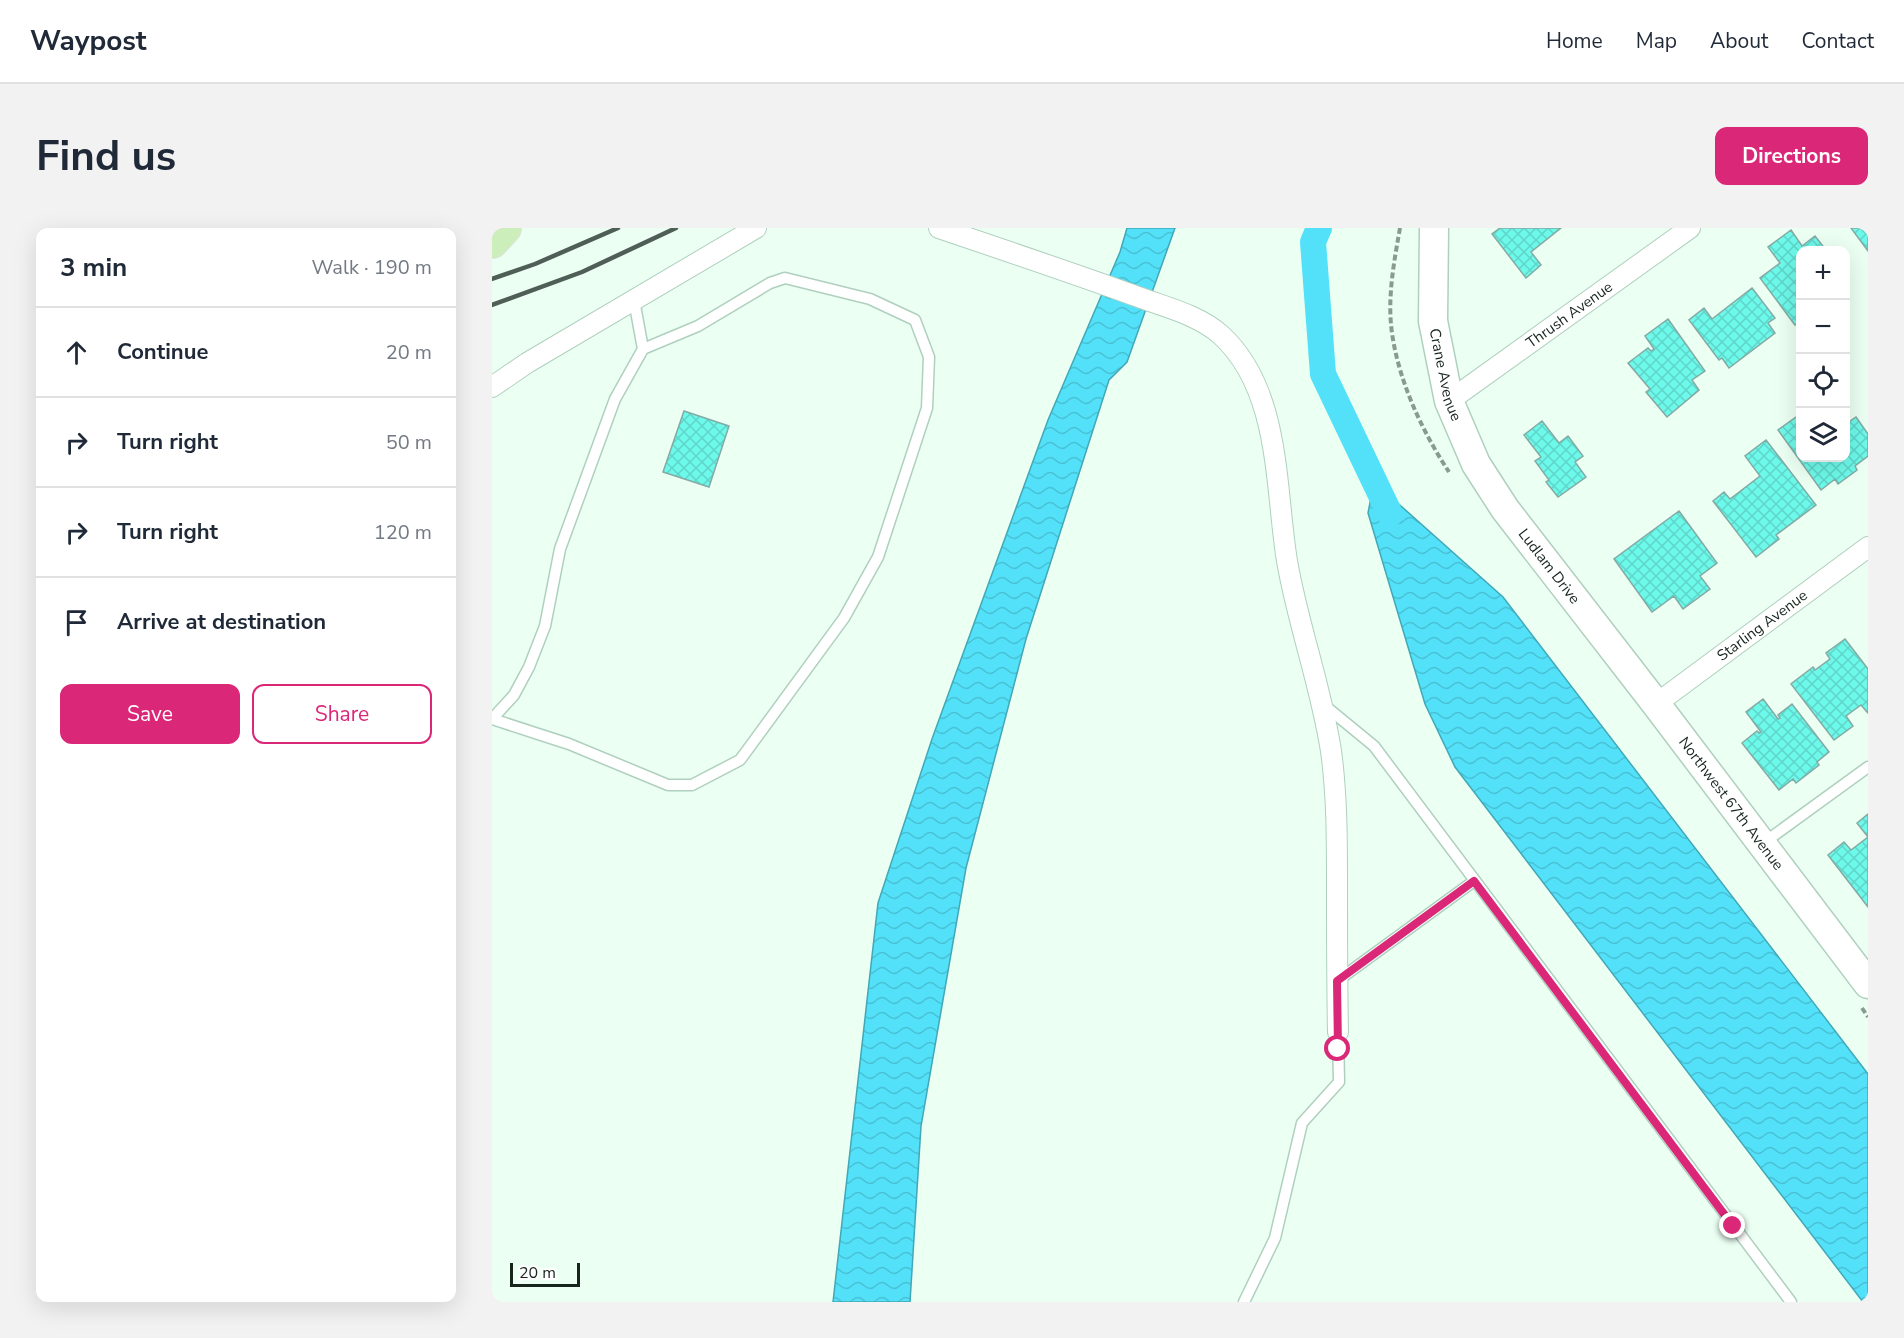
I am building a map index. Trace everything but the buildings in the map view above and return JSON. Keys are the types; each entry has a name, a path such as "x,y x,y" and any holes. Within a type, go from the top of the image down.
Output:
{"main road":[{"path":"492,242 505,228"}],"street":[{"path":"492,387 527,363 756,228"},
{"path":"939,228 1092,280 1201,322 1218,333 1238,353 1256,384 1270,433 1291,584 1323,705 1337,801 1338,1032"},
{"name":"Crane Avenue","path":"1434,228 1434,321 1449,401 1476,464 1505,509"},
{"name":"Thrush Avenue","path":"1449,401 1690,228"},
{"name":"Ludlam Drive","path":"1505,509 1593,623"},
{"name":"Starling Avenue","path":"1656,704 1868,547"},
{"name":"Northwest 67th Avenue","path":"1593,623 1868,984"}],"lane":[{"path":"784,278 870,299 915,320 929,357 927,408 878,557 844,618 740,760 692,785 668,785 569,744 492,719 514,695 529,667 545,626 560,549 615,399 644,349 698,326 770,283 784,278"},
{"path":"634,300 644,349"},
{"path":"1323,705 1374,746 1791,1302"},
{"path":"1762,844 1868,767"},
{"path":"1337,981 1474,881"},
{"path":"1245,1302 1275,1238 1302,1123 1339,1082 1338,1032"}],"water":[{"path":"1127,228 1175,228 1127,362 1109,380 1026,639 966,868 921,1126 910,1302 833,1302 878,903 932,739 1048,420 1120,252"},
{"path":"1374,482 1503,597 1868,1074 1868,1302 1863,1302 1455,767 1425,704 1368,513"}],"waterway":[{"path":"1319,228 1313,242 1323,374 1390,514"}],"railway":[{"path":"492,279 535,264 618,228"},
{"path":"492,305 582,272 676,228"}],"route":[{"path":"1338,1049 1337,981 1474,881 1733,1226"}]}
